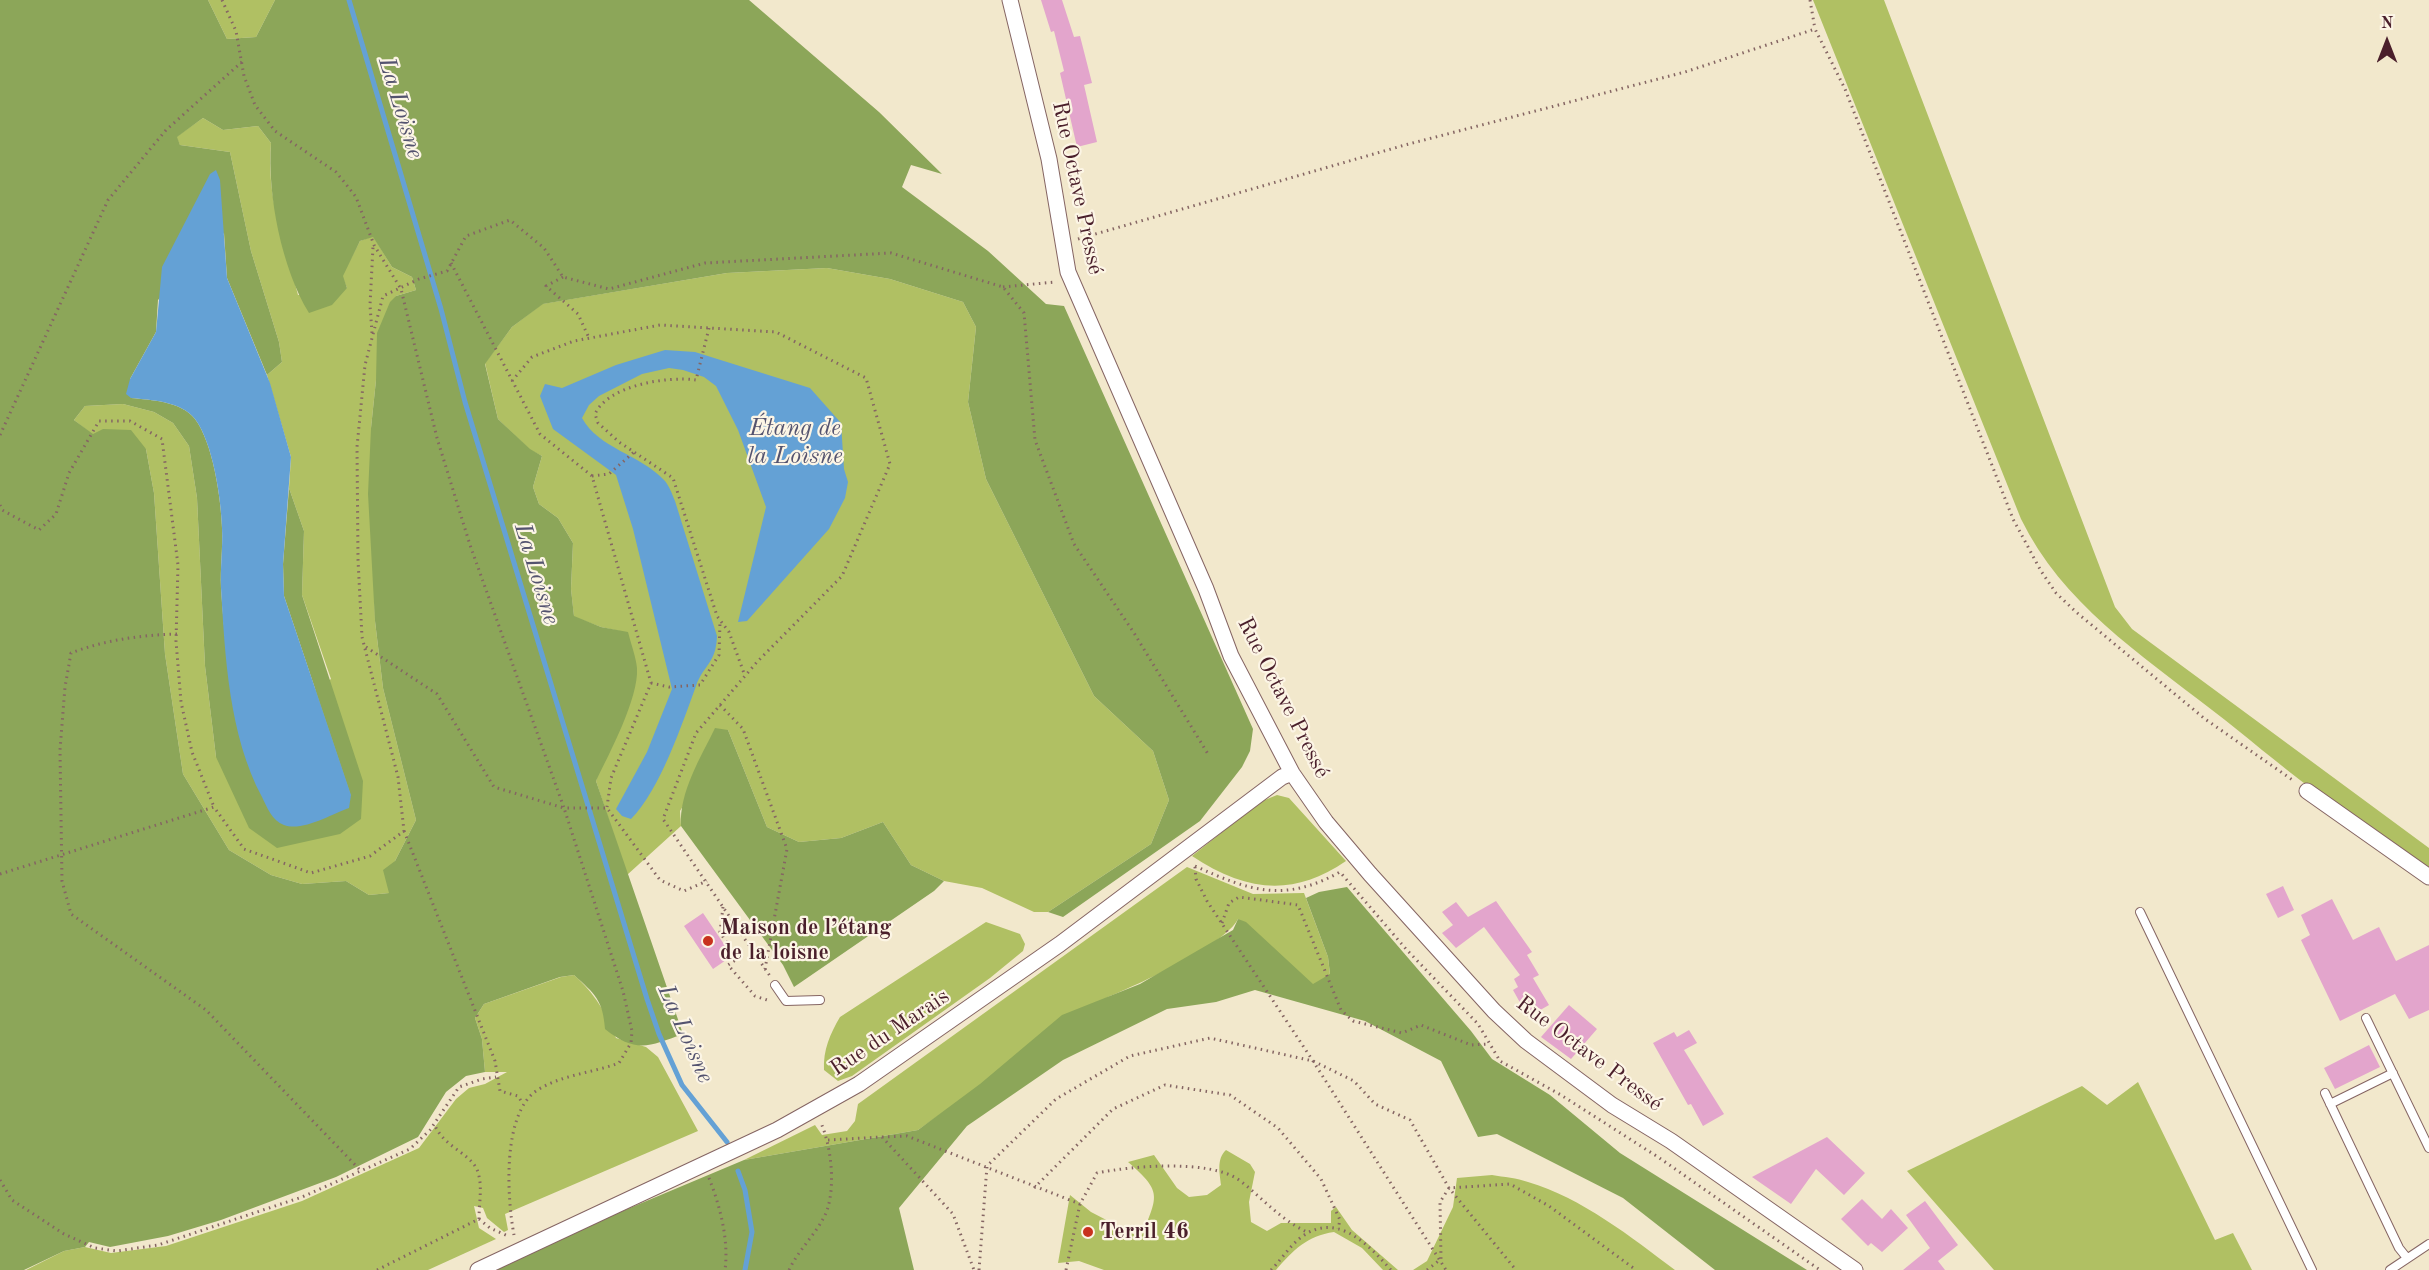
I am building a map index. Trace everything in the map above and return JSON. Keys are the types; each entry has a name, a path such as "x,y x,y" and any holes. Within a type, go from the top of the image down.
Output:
{"street":[{"name":"Rue Octave Pressé","path":"1010,0 1049,159 1068,272 1206,589 1231,656 1292,773 1326,822 1370,874 1494,1011 1526,1041 1612,1105 1671,1141 1855,1270"},
{"name":"Rue du Marais","path":"478,1270 517,1243 703,1166 859,1084 1060,944 1282,777 1292,773"},
{"path":"2307,790 2429,877"}],"lane":[{"path":"2140,912 2312,1270"},
{"path":"775,985 786,1000 820,1000"},
{"path":"2366,1018 2429,1148"},
{"path":"2330,1104 2393,1073"},
{"path":"2325,1093 2399,1248 2407,1258"},
{"path":"2390,1270 2429,1244"}],"path":[{"path":"222,0 236,31 244,76 262,117 275,131 336,172 356,196 374,245 391,277 401,289 434,427 463,524 564,808 615,961 632,1031 631,1043 619,1063 557,1081 536,1091 523,1104 515,1118 512,1135 510,1203 517,1243"},
{"path":"1810,0 1815,28 1845,89 1877,177 2013,519 2041,571 2056,593 2076,612 2163,685 2205,719 2307,790"},
{"path":"1062,244 1117,225 1405,145 1685,72 1815,28"},
{"path":"0,435 108,200 166,130 243,61"},
{"path":"523,1104 518,1096 500,1091 495,1061 467,985 404,831 398,777 364,646 358,560 357,447 365,365 383,296 419,279 443,272 451,263 466,236 510,220 544,248 562,277"},
{"path":"372,338 370,305 374,245"},
{"path":"589,338 578,314 546,286 562,277 609,289 705,262 891,253 1003,287 1055,282 1068,272"},
{"path":"451,263 540,434 592,476 651,683 611,778 605,808 660,880 684,891 707,881"},
{"path":"1003,287 1024,313 1035,440 1074,544 1134,633 1208,754"},
{"path":"512,381 532,357 589,338 660,325 776,332 866,378 890,464 842,576 745,676 696,733 663,819 724,905 775,985"},
{"path":"709,328 696,380 680,377 640,384 598,407 595,414 598,423 634,452 673,478 720,620 729,632 745,676"},
{"path":"0,505 2,510 39,530 56,514 69,473 99,421 130,421 162,439 178,565 177,634 181,702 192,752 214,807 244,849 310,873 370,856 404,831"},
{"path":"592,476 609,474 634,452"},
{"path":"651,683 669,687 700,685 719,655 720,620"},
{"path":"177,634 150,635 94,644 71,653 65,687 60,750 62,881 71,914 206,1010 360,1170"},
{"path":"364,646 437,694 494,787 564,808 605,808"},
{"path":"720,705 743,729 787,849 765,969"},
{"path":"0,874 214,807"},
{"path":"1180,855 1195,866 1196,879 1222,923 1314,1061 1446,1270"},
{"path":"1222,923 1228,903 1239,897 1298,905 1341,1010 1353,1021 1402,1033 1421,1025 1471,1045 1490,1044"},
{"path":"724,905 720,932 737,958 728,965 755,996 778,1003 786,1000"},
{"path":"979,1270 987,1166 1056,1098 1130,1056 1210,1038 1314,1061 1354,1081 1375,1104 1410,1120 1449,1188 1516,1270"},
{"path":"0,1180 12,1200 63,1234 95,1248 117,1251 158,1245 302,1197 410,1149 434,1122 459,1087 496,1077"},
{"path":"1034,1188 1113,1109 1165,1084 1230,1095 1278,1128 1321,1179 1340,1221 1338,1228"},
{"path":"789,1270 799,1250 824,1218 832,1181 828,1140 815,1109"},
{"path":"434,1122 438,1135 476,1167 479,1176 479,1219"},
{"path":"828,1140 907,1136 987,1166 1034,1188 1080,1204"},
{"path":"882,1137 953,1214 974,1270"},
{"path":"703,1166 716,1196 727,1255 725,1270"},
{"path":"1066,1270 1080,1204 1097,1173 1120,1168 1218,1170 1237,1179 1289,1224 1309,1233"},
{"path":"1449,1188 1510,1184 1558,1212 1636,1270"},
{"path":"1441,1259 1440,1202 1449,1188"},
{"path":"479,1219 517,1243"},
{"path":"377,1270 479,1219"},
{"path":"1271,1270 1296,1242 1309,1233 1325,1228 1338,1228 1355,1235 1392,1270"},
{"path":"1427,1270 1441,1259"}],"green space":[{"path":"0,0 208,0 227,39 256,37 275,0 749,0 879,112 942,174 911,165 902,187 988,251 1046,304 1064,306 1253,729 1250,751 1242,767 1200,821 1063,917 1048,912 1151,844 1169,800 1153,751 1094,696 986,479 968,402 976,327 963,302 890,279 827,268 727,273 543,304 512,327 485,364 498,419 530,449 542,456 533,487 539,504 558,518 573,543 571,589 574,616 601,627 628,632 637,668 633,695 622,726 596,781 683,1034 652,1044 635,1045 626,1042 605,1029 600,1004 587,987 574,975 560,977 484,1004 475,1018 482,1039 485,1072 466,1076 446,1092 418,1137 336,1177 221,1220 168,1236 110,1247 89,1242 85,1247 64,1251 24,1270 0,1270","holes":["203,118 223,130 258,126 271,143 271,185 278,231 291,275 309,313 332,305 347,288 343,276 360,241 373,237 392,267 412,277 416,290 396,296 390,302 377,333 368,494 375,621 383,688 416,820 395,861 383,870 389,893 369,895 346,881 302,884 271,875 229,850 183,774 165,654 154,493 146,449 131,430 103,429 93,434 74,420 85,406 123,404 154,412 173,423 189,446 197,498 205,666 216,757 249,828 277,848 340,834 361,819 363,781 302,595 304,531 289,488 283,564 284,596 351,796 240,737 222,607 220,502 207,442 195,419 182,408 165,402 131,398 130,379 156,332 158,300 224,233 227,278 267,375 282,362 279,342 251,251 230,152 180,145 177,137"]},
{"path":"208,0 275,0 256,37 227,39"},
{"path":"1813,0 1884,0 2115,607 2132,629 2429,848 2429,868 2312,789 2131,647 2080,602 2038,549 2021,519"},
{"path":"203,118 223,130 258,126 271,143 271,184 274,203 298,295 347,288 342,276 360,241 373,236 392,267 412,277 416,290 396,296 376,380 371,428 375,621 383,688 416,820 395,861 389,893 369,895 346,881 302,884 271,875 229,850 183,774 165,654 154,493 146,449 93,435 74,420 85,406 123,404 154,412 173,423 189,446 197,498 205,666 216,757 331,679 302,595 304,531 289,488 291,457 267,375 282,362 279,342 251,251 230,152 180,145 176,137"},
{"path":"827,268 890,279 963,302 976,327 968,402 986,479 1094,696 1153,751 1169,800 1151,844 1048,912 1034,912 982,888 944,881 911,865 883,822 841,838 799,842 767,827 728,730 680,811 681,826 627,875 596,781 628,633 601,627 574,617 571,589 573,543 558,518 539,504 533,487 542,456 530,450 498,419 485,363 512,327 542,304 727,273"},
{"path":"715,728 728,730 767,827 799,842 841,838 883,822 911,865 944,881 934,891 794,987 783,965 681,826 681,813 687,788"},
{"path":"1277,795 1289,798 1346,861 1307,881 1269,886 1231,877 1192,856 1260,802"},
{"path":"1187,867 1253,894 1304,893 1328,957 1330,975 1313,985 1238,919 1230,929 1199,952 1108,997 918,1130 744,1160 815,1125 822,1135 847,1131 855,1121 858,1104"},
{"path":"1347,887 1471,1031 1492,1059 1550,1095 1620,1153 1807,1270 1715,1270 1623,1198 1497,1134 1478,1137 1441,1061 1365,1021 1255,990 1216,1002 1167,1009 1063,1060 967,1126 899,1208 914,1270 494,1270 556,1239 744,1160 918,1130 980,1084 1062,1015 1140,984 1233,930 1238,919 1246,922 1313,984 1330,974 1328,957 1306,898 1319,892"},
{"path":"986,922 1020,934 1025,944 1023,951 990,978 852,1076 838,1081 824,1070 828,1042 840,1017"},
{"path":"574,975 599,1004 616,1038 646,1047 658,1057 698,1131 505,1214 508,1230 504,1232 487,1218 483,1208 474,1206 479,1228 496,1239 428,1270 26,1270 64,1251 85,1247 111,1253 166,1246 302,1201 419,1148 456,1099 469,1088 485,1084 507,1072 485,1072 482,1039 475,1018 484,1004 561,977"},
{"path":"2138,1082 2215,1240 2233,1233 2252,1270 1994,1270 1907,1171 2082,1086 2107,1105"},
{"path":"1226,1150 1250,1164 1255,1172 1249,1202 1251,1222 1267,1231 1281,1223 1331,1223 1331,1211 1336,1207 1352,1230 1398,1270 1383,1270 1362,1248 1334,1232 1316,1237 1301,1245 1276,1270 1104,1270 1079,1261 1058,1263 1070,1195 1091,1212 1141,1238 1151,1213 1154,1196 1147,1181 1128,1162 1154,1155 1177,1188 1189,1197 1207,1195 1221,1185 1220,1162"},
{"path":"1492,1175 1524,1181 1568,1198 1605,1220 1675,1270 1413,1270 1427,1261 1453,1207 1457,1178"}],"water":[{"path":"216,170 220,180 227,278 270,383 291,457 283,564 284,596 351,795 349,808 308,824 291,827 280,823 270,813 251,773 236,722 224,641 220,502 207,442 195,419 182,408 165,402 131,398 126,394 130,379 156,332 162,267 210,174"},
{"name":"Étang de la Loisne","path":"665,350 695,352 810,388 841,423 844,469 848,482 845,498 829,529 747,621 738,622 766,507 738,430 716,386 704,377 669,368 642,374 599,396 589,405 582,418 589,428 598,437 655,471 669,487 717,636 712,658 699,679 661,774 642,807 631,819 622,816 616,809 647,752 672,689 633,529 616,475 553,429 540,396 545,384 562,388 616,365"}],"building":[{"path":"1041,0 1062,0 1074,37 1080,36 1092,83 1084,85 1097,142 1077,147 1060,73 1064,71 1054,31 1051,32"},
{"path":"2283,886 2294,910 2278,918 2266,894"},
{"path":"2332,899 2353,940 2379,927 2396,961 2429,945 2429,1010 2409,1019 2395,994 2340,1021 2301,940 2310,935 2301,915"},
{"path":"1496,901 1532,952 1527,955 1539,975 1533,978 1549,1005 1528,1017 1513,990 1518,987 1514,979 1520,975 1484,927 1456,948 1442,933 1453,925 1442,912 1456,902 1468,917"},
{"name":"Maison de l’étang de la loisne","path":"703,913 732,956 713,969 684,926"},
{"path":"1569,1005 1597,1029 1571,1059 1541,1037"},
{"path":"1689,1030 1697,1043 1684,1050 1724,1114 1703,1126 1691,1104 1688,1105 1653,1043 1674,1032 1677,1037"},
{"path":"2369,1045 2380,1067 2335,1089 2324,1068"},
{"path":"1827,1137 1865,1173 1844,1195 1816,1169 1791,1204 1752,1177"},
{"path":"1862,1199 1882,1219 1891,1209 1908,1228 1882,1252 1871,1243 1868,1246 1841,1219"},
{"path":"1925,1201 1958,1245 1938,1261 1945,1270 1903,1270 1930,1248 1906,1215"}],"waterway":[{"name":"La Loisne","path":"349,0 441,309 465,402 647,999 659,1034 682,1085 727,1142"},
{"name":"La Loisne","path":"738,1171 745,1190 752,1232 745,1270"}],"place":[{"name":"Maison de l’étang de la loisne","path":"708,941"},
{"name":"Terril 46","path":"1088,1232"}]}
